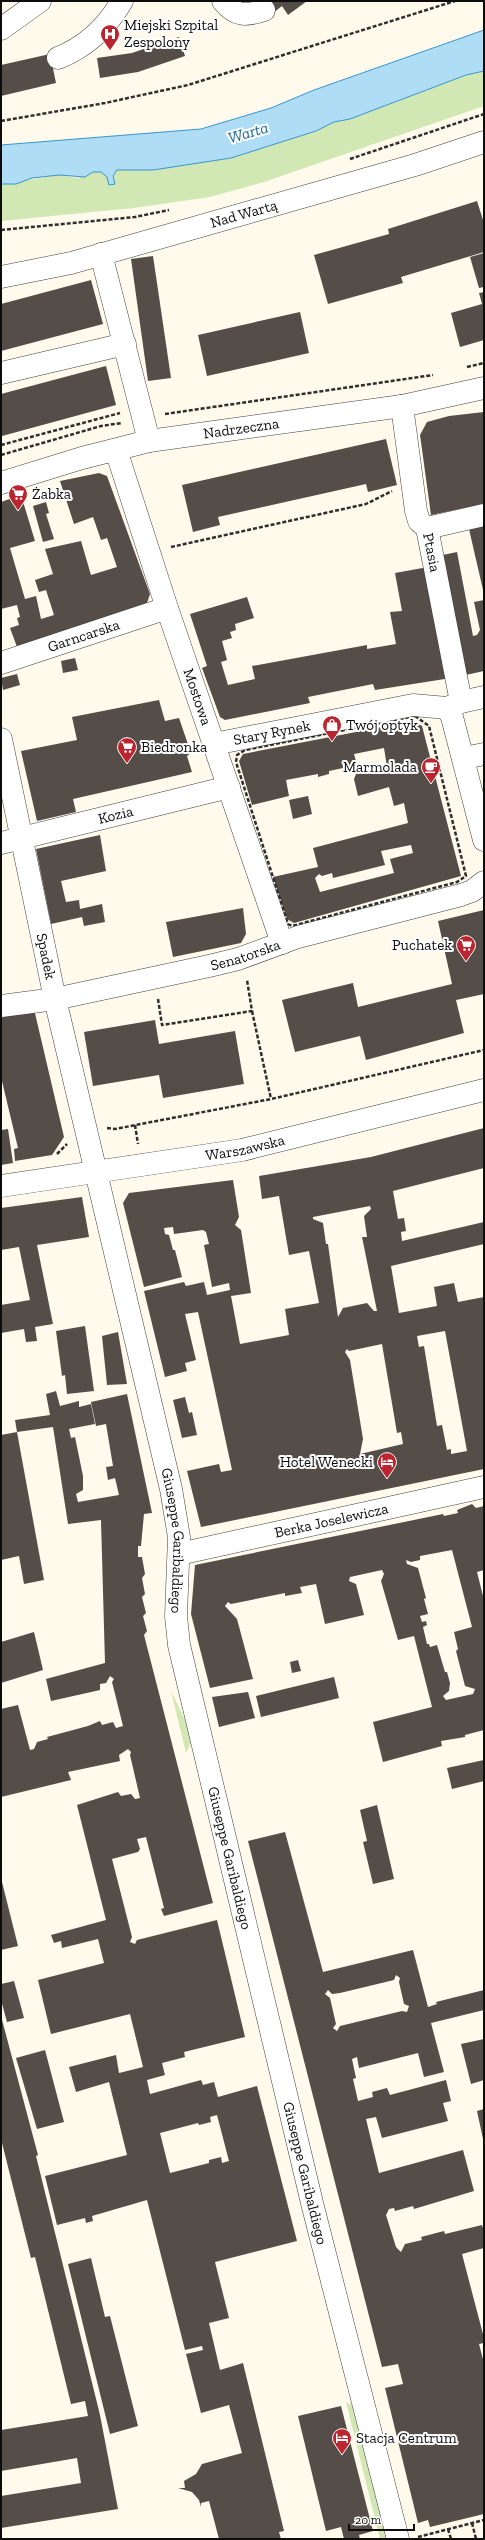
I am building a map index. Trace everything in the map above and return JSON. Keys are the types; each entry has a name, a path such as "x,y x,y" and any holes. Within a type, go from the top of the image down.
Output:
{"street":[{"path":"1,29 40,1"},
{"path":"58,58 87,42 108,22 122,1"},
{"path":"223,1 232,11 239,15 247,15 264,10"},
{"name":"Nad Wartą","path":"1,276 71,263 415,165 484,142"},
{"path":"101,254 149,441"},
{"path":"1,373 124,344"},
{"name":"Nadrzeczna","path":"1,483 149,441 402,406 484,388"},
{"name":"Ptasia","path":"402,406 416,511 422,526 427,528 454,705"},
{"name":"Mostowa","path":"116,450 167,608 229,787 287,935"},
{"path":"427,528 484,515"},
{"name":"Garncarska","path":"1,662 167,608"},
{"name":"Stary Rynek","path":"214,744 412,705 454,705 484,696"},
{"path":"454,705 452,718 484,840"},
{"name":"Spadek","path":"1,739 11,840 55,999 96,1173"},
{"name":"Kozia","path":"11,840 229,787"},
{"name":"Senatorska","path":"1,1006 55,999 209,966 287,935 298,937 461,895 472,891 484,882"},
{"name":"Warszawska","path":"1,1186 242,1150 484,1090"},
{"name":"Giuseppe Garibaldiego","path":"96,1173 160,1436 178,1522 179,1554 176,1616 179,1645 313,2207 407,2538"},
{"name":"Berka Joselewicza","path":"179,1554 484,1488"}],"path":[{"path":"1,121 105,103 188,85 455,1"},
{"path":"349,159 484,114"},
{"path":"1,230 135,217 173,210"},
{"path":"462,368 484,363"},
{"path":"1,445 126,412 163,414 440,374"},
{"path":"170,547 366,504 398,488"},
{"path":"415,716 422,719 429,726 466,876 457,882 287,935 285,920 236,762 237,754 245,750 415,716"},
{"path":"246,976 271,1099"},
{"path":"157,997 162,1025 252,1011"},
{"path":"102,1123 107,1128 115,1129 271,1099 484,1050"},
{"path":"407,2538 484,2520"},
{"path":"472,2523 476,2539"},
{"path":"448,2529 451,2539"}],"green space":[{"path":"484,71 484,106 264,182 210,197 134,208 1,221 1,184 59,175 77,178 93,172 101,172 107,177 109,185 117,170 153,170 231,158 316,131 334,122 350,119 466,75"},
{"path":"171,1691 186,1722 191,1743 186,1753"},
{"path":"346,2402 354,2406 387,2539 380,2539"}],"water":[{"name":"Warta","path":"484,30 484,71 466,75 350,119 334,122 316,131 231,158 153,170 117,170 113,176 115,184 109,185 107,177 101,172 93,172 85,177 59,175 32,178 16,184 1,184 1,145 201,129 271,108 314,90"}],"building":[{"path":"265,1 307,1 288,15 282,6 273,13"},
{"path":"179,37 185,56 138,72 100,78 97,58 132,53"},
{"path":"50,54 56,83 1,96 1,65"},
{"path":"477,201 484,223 484,252 401,277 403,283 328,304 314,255 389,234 388,229"},
{"path":"484,253 484,287 479,288 470,257"},
{"path":"153,256 171,378 148,381 131,259"},
{"path":"91,280 103,324 1,351 1,304"},
{"path":"484,292 484,340 460,347 451,313 482,304 479,293"},
{"path":"300,312 309,353 207,376 198,335"},
{"path":"106,366 116,405 2,436 1,394"},
{"path":"484,412 484,504 431,515 420,435 427,422 449,416"},
{"path":"386,439 397,485 368,492 366,484 218,517 220,525 193,532 182,485"},
{"path":"99,473 107,476 150,594 146,606 17,647 10,628 19,625 17,618 20,617 17,605 1,609 1,502 21,495 35,541 10,548 25,599 36,596 41,619 54,615 46,590 39,592 35,580 53,574 45,549 81,541 91,575 117,567 107,538 101,540 93,517 74,524 60,481"},
{"path":"46,502 49,513 46,514 54,539 43,542 33,506"},
{"path":"484,525 484,590 483,590 469,529"},
{"path":"457,552 473,636 477,635 480,630 474,602 484,600 484,671 461,676 438,556"},
{"path":"428,567 451,678 375,690 373,684 308,697 310,703 225,720 220,717 202,668 207,666 190,614 247,597 254,618 235,624 236,630 230,632 232,638 222,641 227,660 221,662 228,685 255,679 252,666 367,645 367,649 396,644 390,612 402,611 395,573"},
{"path":"75,658 78,670 63,673 61,661"},
{"path":"17,674 20,685 3,690 1,678"},
{"path":"159,700 165,721 179,718 191,753 187,756 192,772 73,799 76,812 37,821 21,751 77,740 72,717"},
{"path":"413,721 422,726 461,876 294,923 287,919 273,877 318,867 313,848 408,823 404,803 394,806 389,787 358,796 354,779 356,774 387,767 384,748 354,754 357,765 329,771 329,774 318,777 318,774 286,780 289,796 252,805 239,761 243,754","holes":["411,845 413,853 390,859 394,873 320,892 315,878 319,874 322,876 332,873 333,878 385,865 381,851"]},
{"path":"308,796 312,814 293,819 289,800"},
{"path":"100,835 106,871 61,881 66,902 79,900 80,909 102,904 105,922 84,926 82,917 51,924 36,849"},
{"path":"243,908 246,934 241,943 173,957 166,922"},
{"path":"484,910 484,994 456,1000 464,1033 366,1060 360,1036 295,1052 282,1000 353,983 358,1007 452,984 438,921"},
{"path":"34,1009 64,1137 52,1155 15,1161 14,1149 18,1148 1,1077 1,1014"},
{"path":"155,1020 159,1044 235,1031 244,1084 163,1098 159,1075 93,1086 84,1032"},
{"path":"484,1128 484,1168 393,1191 398,1219 404,1218 406,1231 401,1232 402,1241 484,1222 484,1244 391,1266 399,1313 437,1306 434,1287 454,1283 458,1302 484,1297 484,1469 201,1527 187,1471 219,1464 221,1472 232,1470 198,1312 185,1314 196,1360 185,1363 187,1371 165,1377 144,1291 184,1282 186,1286 204,1282 207,1295 230,1290 229,1283 212,1287 204,1245 209,1244 206,1232 203,1230 174,1234 173,1227 164,1228 165,1234 169,1235 173,1250 175,1250 182,1277 144,1287 123,1203 129,1193 233,1180 239,1217 235,1225 241,1230 251,1293 231,1296 240,1344 289,1335 285,1309 319,1303 309,1251 289,1255 279,1196 262,1199 259,1176 371,1157","holes":["370,1206 371,1209 364,1216 367,1237 362,1237 377,1311 374,1311 367,1303 343,1308 338,1317 328,1244 326,1244 323,1223 313,1219 313,1217","445,1331 467,1451 451,1454 451,1449 447,1450 442,1425 437,1426 424,1346 419,1347 417,1336","382,1344 397,1433 401,1432 403,1444 360,1454 363,1439 350,1360 345,1352 347,1349 349,1351"]},
{"path":"8,1129 13,1163 1,1165 1,1130"},
{"path":"82,1197 89,1237 37,1245 53,1324 35,1327 37,1341 26,1342 24,1329 1,1333 1,1305 30,1300 19,1247 1,1250 1,1208"},
{"path":"85,1326 94,1391 67,1394 65,1375 62,1376 56,1331"},
{"path":"118,1332 127,1384 107,1385 102,1336"},
{"path":"56,1391 60,1406 79,1401 79,1407 91,1404 95,1424 69,1429 71,1438 75,1437 83,1476 83,1490 76,1494 78,1502 119,1495 115,1478 108,1480 106,1467 113,1466 106,1424 96,1426 91,1402 127,1394 152,1513 144,1514 141,1546 138,1546 138,1557 142,1557 145,1574 142,1578 145,1594 142,1597 146,1613 143,1616 147,1631 144,1635 213,1903 164,1916 161,1909 164,1908 146,1837 137,1839 140,1849 138,1852 112,1859 132,1937 130,1942 135,1944 137,1940 217,1920 245,2037 184,2052 185,2057 162,2063 165,2075 147,2080 150,2094 201,2080 203,2085 214,2082 218,2097 257,2086 297,2241 215,2262 229,2318 209,2323 220,2370 243,2363 284,2531 279,2532 281,2539 219,2539 209,2501 201,2503 201,2507 199,2500 192,2492 178,2488 185,2488 184,2481 196,2474 202,2464 242,2453 229,2405 201,2413 186,2354 203,2350 202,2346 185,2350 147,2200 92,2216 93,2221 86,2223 85,2218 57,2225 45,2176 127,2155 109,2082 76,2092 69,2067 116,2055 119,2073 143,2067 130,2014 51,2034 38,1980 104,1963 98,1939 62,1948 61,1941 54,1943 51,1935 106,1920 77,1805 118,1792 121,1796 131,1794 135,1799 140,1798 130,1755 131,1752 128,1749 119,1755 120,1761 68,1772 71,1780 1,1797 1,1709 18,1705 30,1750 34,1749 37,1742 48,1739 47,1737 88,1726 100,1721 102,1725 113,1722 116,1728 123,1726 112,1682 114,1679 110,1676 106,1683 100,1684 100,1690 51,1701 46,1679 105,1663 101,1520 68,1524 53,1427 17,1432 15,1420 50,1415 46,1394","holes":["217,2115 229,2161 222,2163 221,2157 209,2160 209,2163 170,2173 160,2133 198,2123 199,2125 211,2122 210,2117"]},
{"path":"185,1397 189,1413 192,1412 197,1435 182,1438 173,1400"},
{"path":"17,1432 44,1580 24,1584 19,1556 1,1560 1,1435"},
{"path":"472,1504 476,1508 484,1506 484,1570 477,1572 484,1600 484,1730 465,1735 465,1737 441,1741 442,1746 383,1762 373,1722 432,1707 414,1636 398,1640 381,1581 384,1574 382,1570 350,1577 349,1581 356,1584 364,1615 325,1624 316,1584 300,1587 302,1593 285,1596 285,1593 231,1604 228,1602 225,1606 237,1619 253,1679 210,1688 191,1614 195,1565 443,1514 444,1516 458,1513 457,1510","holes":["452,1550 472,1627 454,1632 458,1649 456,1651 465,1686 475,1689 473,1694 446,1700 443,1696 449,1691 450,1683 447,1672 445,1672 437,1645 430,1647 429,1644 427,1644 423,1627 427,1625 426,1621 422,1622 420,1616 428,1614 424,1599 426,1598 418,1568 407,1564 406,1560 411,1562 420,1560 420,1556"]},
{"path":"34,1632 43,1670 1,1683 1,1642"},
{"path":"298,1660 301,1671 292,1673 290,1662"},
{"path":"334,1677 339,1698 261,1717 256,1696"},
{"path":"248,1692 255,1718 219,1727 212,1697"},
{"path":"484,1760 484,1781 452,1789 447,1768"},
{"path":"377,1805 394,1879 373,1884 363,1842 367,1841 360,1810"},
{"path":"285,1832 323,1972 413,1950 428,2007 437,2004 436,2002 484,1990 484,2010 431,2023 444,2072 424,2077 418,2053 359,2068 357,2057 352,2059 356,2078 353,2079 358,2101 373,2097 372,2092 387,2088 390,2095 446,2080 451,2101 443,2103 448,2121 382,2138 376,2117 366,2119 379,2173 463,2150 474,2191 414,2209 413,2206 395,2211 394,2208 389,2209 386,2215 396,2247 401,2252 405,2244 422,2240 421,2237 444,2231 445,2234 482,2225 484,2231 484,2248 462,2254 484,2338 484,2343 479,2344 484,2363 484,2514 430,2527 428,2520 418,2523 385,2388 403,2384 398,2364 382,2367 248,1841","holes":["396,1975 400,1978 399,1982 404,2004 409,2006 407,2012 402,2011 340,2026 337,2031 333,2028 336,2024 330,1998 325,1994 328,1990 332,1994 340,1993 394,1980"]},
{"path":"1,1878 18,1946 1,1950"},
{"path":"14,1981 24,2018 7,2022 1,2000 1,1984"},
{"path":"1,2016 38,2155 36,2156 100,2415 118,2509 1,2528 1,2496 81,2483 77,2458 1,2471 1,2430 88,2416 85,2401 71,2404 35,2257 31,2258 1,2139"},
{"path":"484,2039 484,2080 471,2084 461,2044"},
{"path":"45,2050 64,2122 37,2129 16,2058"},
{"path":"484,2109 484,2139 483,2139 477,2111"},
{"path":"91,2258 105,2317 110,2316 138,2426 110,2434 68,2264"},
{"path":"341,2406 373,2531 359,2535 360,2539 344,2539 341,2527 326,2531 298,2416"}],"place":[{"name":"Miejski Szpital Zespolony","path":"110,51"},
{"name":"Żabka","path":"18,511"},
{"name":"Twój optyk","path":"332,742"},
{"name":"Biedronka","path":"127,764"},
{"name":"Marmolada","path":"431,784"},
{"name":"Puchatek","path":"466,962"},
{"name":"Hotel Wenecki","path":"387,1479"},
{"name":"Stacja Centrum","path":"342,2455"}]}
